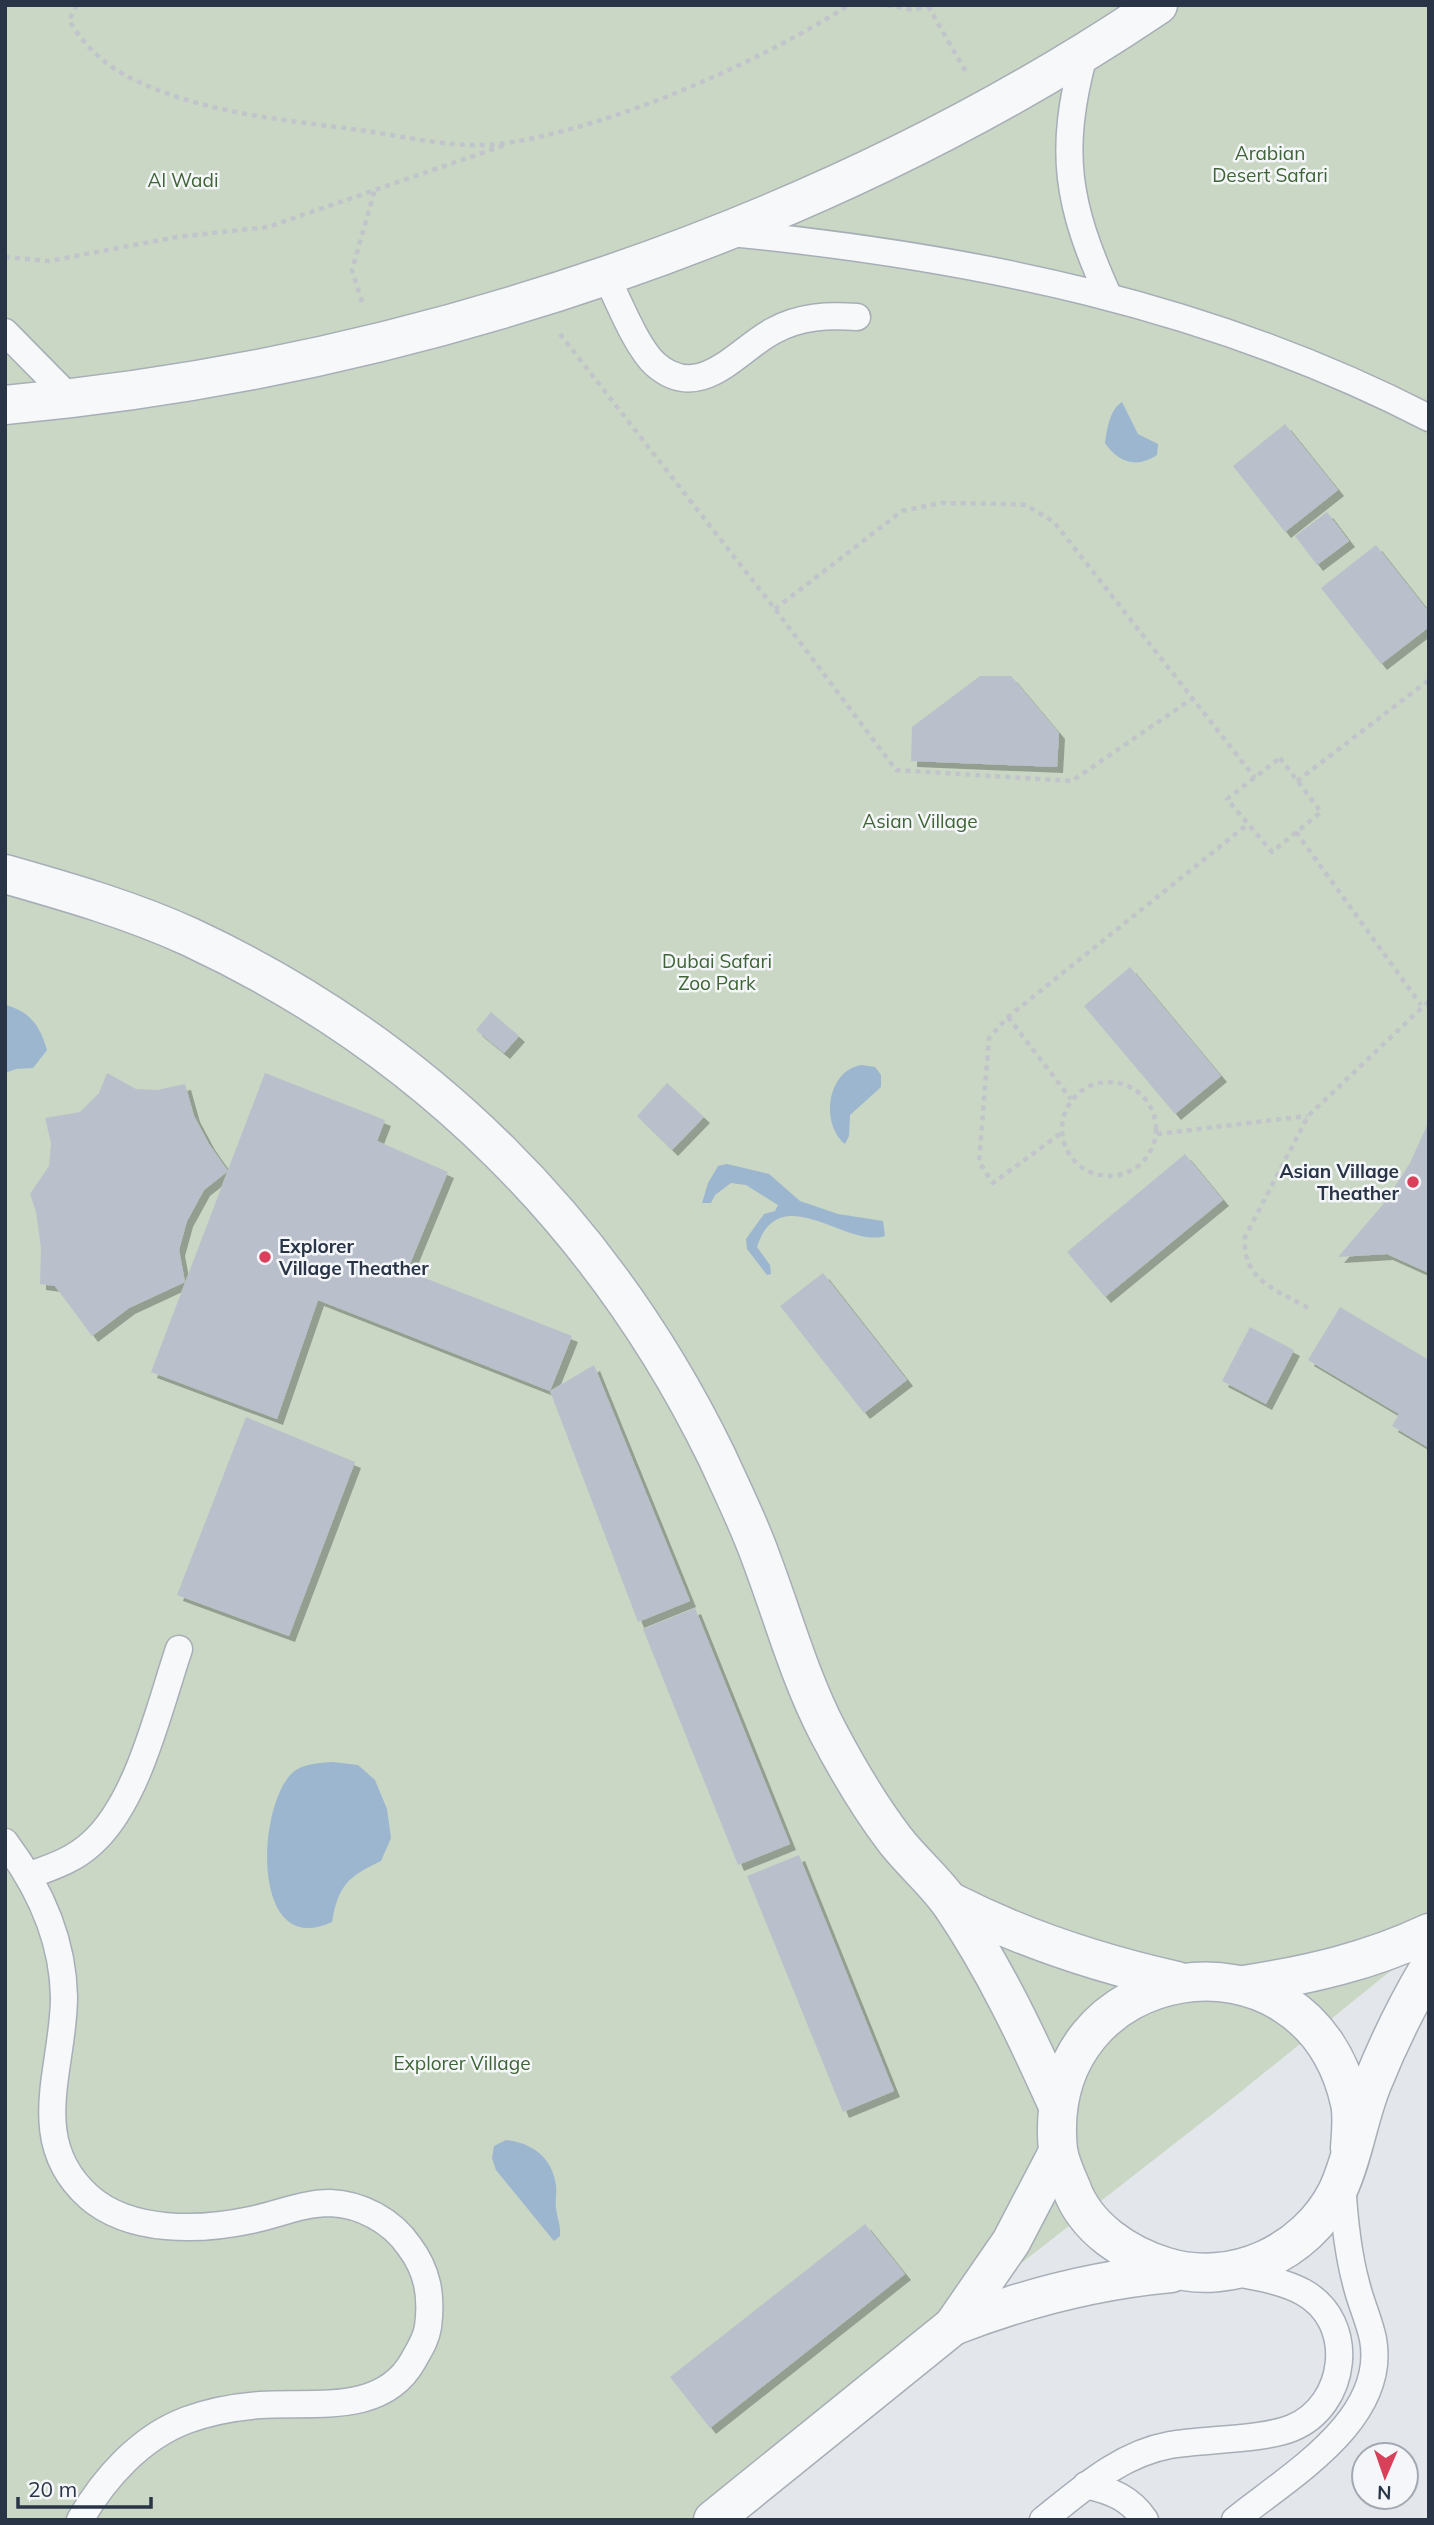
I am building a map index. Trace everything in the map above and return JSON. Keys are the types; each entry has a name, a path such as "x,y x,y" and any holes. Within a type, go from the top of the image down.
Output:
{"street":[{"path":"5,405 71,399 188,382 374,343 605,274 723,232 888,160 1084,55 1158,5"},
{"path":"5,874 87,897 188,936 284,985 375,1044 460,1112 537,1188 606,1271 666,1361 716,1456 755,1543 815,1706 852,1777 897,1842 949,1901 1007,2001 1058,2106"},
{"path":"949,1901 1003,1929 1061,1951 1179,1982"},
{"path":"1244,1985 1302,1976 1358,1961 1429,1933"},
{"path":"953,2326 1009,2304 1066,2288 1124,2278 1184,2272 1229,2272 1274,2257 1311,2229 1337,2192 1386,2051 1429,1968"},
{"path":"1184,2272 1139,2259 1101,2232 1074,2196 1058,2152 1058,2106 1071,2062 1098,2024 1135,1996 1179,1982 1212,1980 1244,1985 1283,2002 1315,2029 1339,2065 1351,2105 1346,2162"},
{"path":"713,2520 953,2326 1011,2242 1058,2152"}],"lane":[{"path":"1084,55 1071,103 1068,151 1071,188 1086,248 1108,295"},
{"path":"723,232 927,257 1012,272 1108,295 1216,328 1322,369 1429,418"},
{"path":"605,274 640,342 655,364 679,377 706,376 730,364 772,331 799,320 828,315 857,317"},
{"path":"5,332 71,399"},
{"path":"30,1875 63,1863 91,1844 114,1819 130,1789 180,1650"},
{"path":"5,1842 30,1875 55,1935 64,1996 51,2131 65,2167 90,2197 123,2217 161,2225 206,2226 330,2203 368,2211 399,2232 422,2263 431,2299 427,2337 408,2371 379,2395 343,2404 225,2409 184,2420 149,2441 119,2466 93,2497 80,2520"},
{"path":"1235,2520 1333,2440 1353,2420 1367,2395 1374,2367 1373,2339 1348,2245 1346,2162"},
{"path":"1043,2520 1111,2468 1168,2445 1291,2429 1315,2414 1332,2392 1340,2364 1338,2338 1325,2311 1304,2292 1287,2285 1229,2272"},
{"path":"1086,2485 1113,2491 1136,2507 1146,2520"}],"path":[{"path":"77,5 69,20 79,38 100,59 136,81 172,96 250,114 411,137 457,143 510,143"},
{"path":"5,257 49,261 177,237 268,226 510,143 573,129 656,99 800,36 849,5"},
{"path":"887,5 913,10 930,6 987,109"},
{"path":"374,343 352,270 376,189"},
{"path":"531,298 775,609 896,770 1072,781 1193,698"},
{"path":"775,609 902,511 941,503 1026,505 1054,522 1255,778"},
{"path":"1297,781 1429,680"},
{"path":"1280,758 1297,781 1321,812 1272,852 1227,799 1280,758"},
{"path":"1060,1134 1069,1156 1086,1171 1108,1177 1131,1171 1148,1156 1157,1134 1153,1109 1138,1090 1115,1081 1090,1084 1071,1099 1060,1134 993,1183 979,1161 989,1038 1008,1017 1248,824"},
{"path":"1296,832 1421,1005"},
{"path":"1308,1308 1258,1279 1244,1258 1245,1237 1308,1116 1421,1005 1429,1001"},
{"path":"1008,1017 1071,1099"},
{"path":"1157,1134 1308,1116"}],"green space":[{"name":"Dubai Safari Zoo Park","path":"5,5 1429,5 1429,1940 1233,2098 692,2520 5,2520"}],"water":[{"path":"1122,402 1138,434 1158,444 1157,455 1142,462 1128,461 1116,455 1105,443 1112,414"},
{"path":"5,1005 21,1011 33,1021 41,1034 47,1050 33,1068 5,1073"},
{"path":"862,1065 875,1067 881,1075 881,1087 850,1115 849,1136 845,1144 832,1124 831,1098 841,1076"},
{"path":"727,1164 769,1174 800,1201 838,1214 883,1221 885,1236 869,1237 797,1216 781,1218 767,1227 757,1247 770,1265 771,1274 767,1275 747,1249 746,1239 764,1214 775,1211 778,1205 746,1185 731,1183 715,1195 711,1203 702,1203 708,1183 718,1166"},
{"path":"333,1762 358,1765 375,1780 387,1809 391,1838 381,1861 353,1877 342,1890 332,1922 306,1928 287,1920 274,1901 268,1875 267,1846 280,1791 292,1773 306,1765"},
{"path":"506,2140 524,2144 539,2153 554,2175 560,2236 554,2241 496,2170 492,2158 494,2146"}],"building":[{"path":"1285,424 1338,490 1285,532 1233,466"},
{"path":"1327,512 1349,541 1317,565 1295,536"},
{"path":"1376,545 1429,612 1429,627 1381,664 1321,588"},
{"path":"980,676 1011,676 1059,733 1057,767 911,761 912,727"},
{"path":"1130,967 1221,1076 1175,1114 1084,1006"},
{"path":"491,1012 519,1036 504,1053 476,1030"},
{"path":"107,1073 136,1089 157,1090 185,1084 194,1116 228,1171 204,1190 187,1221 179,1250 185,1282 129,1308 92,1336 55,1286 40,1284 41,1248 36,1212 30,1194 49,1166 51,1143 45,1118 80,1112 99,1093"},
{"name":"Explorer Village Theather","path":"265,1073 385,1120 377,1141 448,1172 407,1271 572,1336 550,1391 318,1300 277,1419 151,1372"},
{"path":"667,1083 704,1117 672,1150 637,1116"},
{"name":"Asian Village Theather","path":"1429,1121 1429,1273 1387,1254 1338,1257 1385,1202 1410,1163"},
{"path":"1185,1154 1223,1200 1105,1297 1067,1252"},
{"path":"823,1273 907,1380 864,1413 780,1306"},
{"path":"1340,1307 1429,1360 1429,1448 1392,1426 1399,1414 1308,1360"},
{"path":"1250,1327 1294,1350 1266,1404 1222,1381"},
{"path":"594,1365 690,1601 638,1622 550,1391"},
{"path":"246,1417 355,1462 289,1636 177,1595"},
{"path":"695,1608 790,1844 738,1865 643,1629"},
{"path":"799,1855 894,2091 843,2112 747,1876"},
{"path":"865,2224 905,2274 710,2428 670,2377"}],"place":[{"name":"Asian Village Theather","path":"1413,1182"},
{"name":"Explorer Village Theather","path":"265,1257"}],"park label":[{"name":"Arabian Desert Safari","path":"1270,164"},
{"name":"Al Wadi","path":"183,180"},
{"name":"Asian Village","path":"920,821"},
{"name":"Explorer Village","path":"462,2063"}]}
